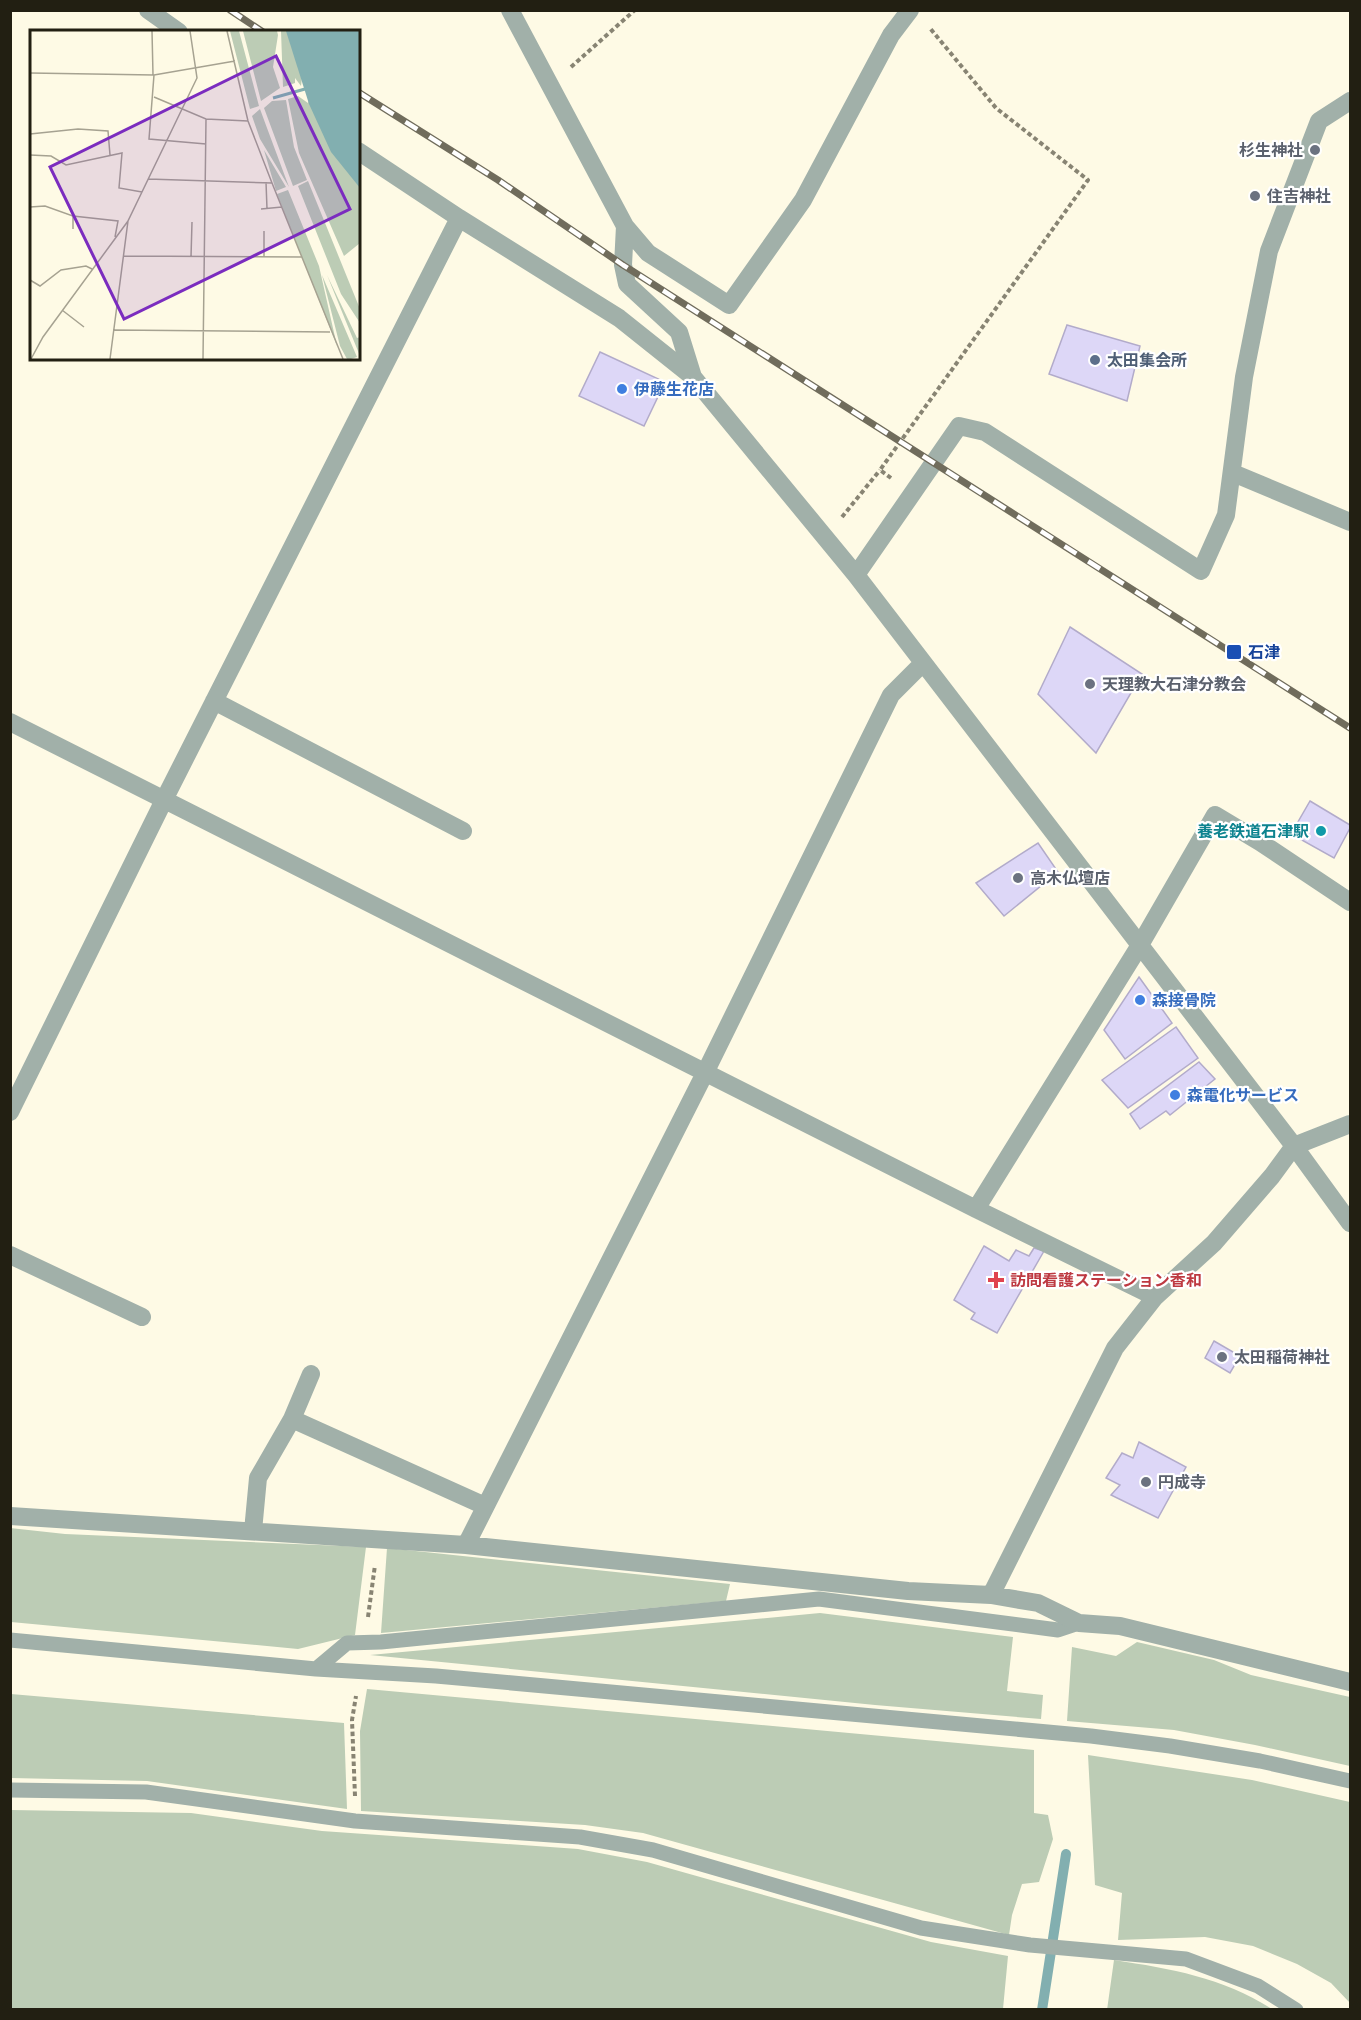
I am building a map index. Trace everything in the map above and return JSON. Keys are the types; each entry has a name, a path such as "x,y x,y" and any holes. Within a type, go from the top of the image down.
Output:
{"street":[{"path":"148,10 176,30"},
{"path":"510,10 625,226 648,254 729,305 804,200 891,35 917,15"},
{"path":"856,575 958,426 985,432 1201,571 1226,516 1244,377 1269,251 1319,121 1350,101"},
{"path":"360,152 459,218 619,318 693,377 856,575 1294,1146 1350,1223"},
{"path":"10,1112 165,798 459,218"},
{"path":"625,226 623,265 627,284 679,332 693,377"},
{"path":"1233,473 1350,522"},
{"path":"466,1545 705,1072 891,695 923,663"},
{"path":"214,701 463,831"},
{"path":"10,722 1155,1298"},
{"path":"976,1209 1140,945 1215,815 1350,902"},
{"path":"991,1594 1115,1348 1155,1298 1214,1243 1272,1176 1294,1146 1350,1124"},
{"path":"10,1255 142,1317"},
{"path":"253,1530 258,1478 292,1419 311,1374"},
{"path":"292,1419 485,1506"},
{"path":"10,1516 466,1545 908,1591 991,1594 1038,1603 1079,1623 1120,1626 1350,1682"}],"lane":[{"path":"316,1669 347,1643 381,1642 819,1599 1058,1630 1079,1623"},
{"path":"10,1640 316,1669 436,1677 1091,1736 1260,1761 1350,1781"},
{"path":"10,1790 146,1792 356,1821 580,1837 653,1850 921,1928 1030,1945 1186,1959 1258,1986 1296,2010"}],"path":[{"path":"550,85 635,10"},
{"path":"825,538 880,470 1088,180 996,108 917,15"},
{"path":"880,470 911,493"},
{"path":"352,1720 356,1821"}],"green space":[{"path":"10,1528 65,1534 366,1547 355,1635 298,1649 11,1622"},
{"path":"387,1548 730,1584 726,1601 381,1633"},
{"path":"820,1613 1013,1637 1007,1691 1043,1695 1041,1719 875,1705 370,1655"},
{"path":"1137,1642 1214,1660 1251,1675 1350,1697 1350,1766 1174,1730 1067,1721 1072,1647 1116,1656"},
{"path":"367,1689 1034,1750 1034,1813 1048,1815 1053,1839 1039,1882 1022,1884 1012,1915 1009,1935 643,1833 585,1825 361,1811 360,1731"},
{"path":"11,1694 344,1723 347,1809 147,1781 11,1778"},
{"path":"1088,1755 1252,1780 1350,1802 1350,2003 1331,1983 1297,1964 1253,1946 1205,1937 1118,1940 1122,1893 1095,1885"},
{"path":"11,1810 191,1813 322,1831 578,1849 647,1862 931,1942 1008,1956 1003,2009 11,2009"},
{"path":"1114,1960 1196,1976 1234,1989 1272,2009 1107,2010"}],"building":[{"name":"太田集会所","path":"1067,325 1140,346 1127,401 1049,374"},
{"name":"伊藤生花店","path":"600,352 665,382 644,426 579,396"},
{"name":"天理教大石津分教会","path":"1070,627 1142,674 1096,753 1038,694"},
{"name":"養老鉄道石津駅","path":"1310,801 1350,825 1334,858 1291,834"},
{"name":"高木仏壇店","path":"1038,843 1058,872 1004,916 976,883"},
{"name":"森接骨院","path":"1139,977 1172,1023 1125,1059 1104,1030"},
{"path":"1176,1027 1198,1058 1128,1108 1102,1080"},
{"name":"森電化サービス","path":"1199,1062 1215,1079 1170,1115 1166,1111 1140,1129 1130,1114"},
{"name":"訪問看護ステーション香和","path":"984,1246 1009,1261 1016,1250 1029,1256 1034,1248 1044,1251 997,1333 971,1319 975,1313 954,1300"},
{"name":"太田稲荷神社","path":"1214,1341 1240,1356 1230,1373 1205,1358"},
{"name":"円成寺","path":"1139,1442 1186,1467 1158,1518 1111,1495 1120,1485 1106,1478 1122,1453 1133,1458"}],"waterway":[{"path":"1042,2010 1066,1854"}],"railway":[{"path":"230,10 260,30"},
{"path":"360,93 498,180 623,265 1350,728"}],"place":[{"name":"杉生神社","path":"1315,150"},
{"name":"住吉神社","path":"1255,196"},
{"name":"太田集会所","path":"1095,360"},
{"name":"伊藤生花店","path":"622,389"},
{"name":"石津","path":"1234,652"},
{"name":"天理教大石津分教会","path":"1090,684"},
{"name":"養老鉄道石津駅","path":"1321,831"},
{"name":"高木仏壇店","path":"1018,878"},
{"name":"森接骨院","path":"1140,1000"},
{"name":"森電化サービス","path":"1175,1095"},
{"name":"訪問看護ステーション香和","path":"996,1280"},
{"name":"太田稲荷神社","path":"1222,1357"},
{"name":"円成寺","path":"1146,1482"}]}
